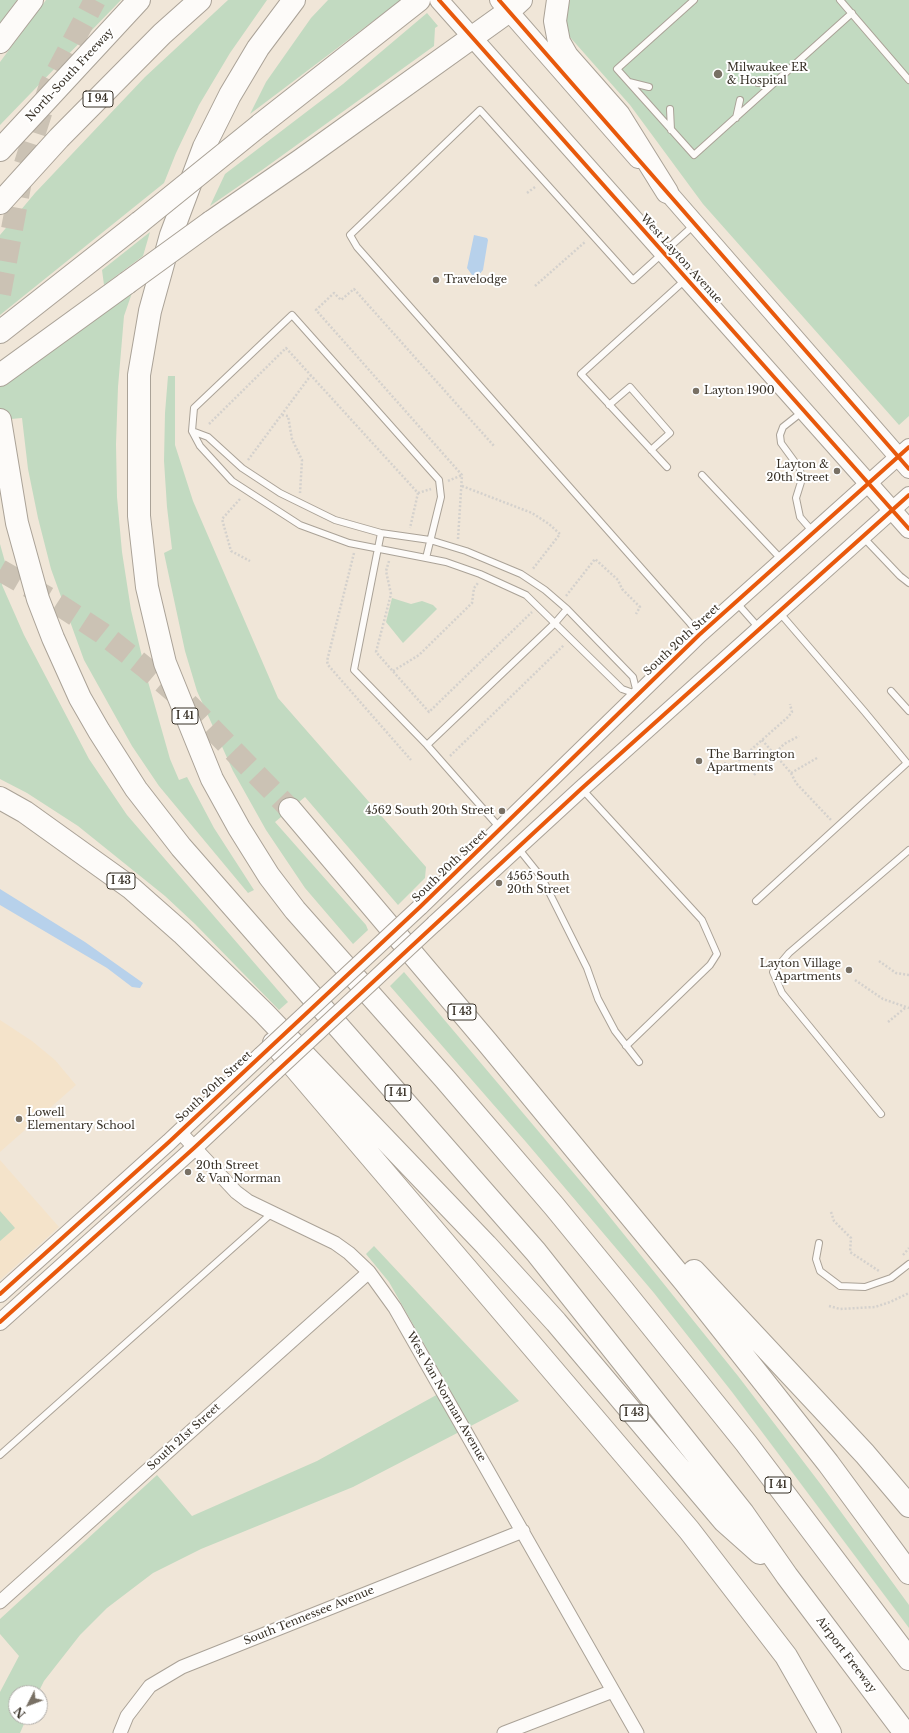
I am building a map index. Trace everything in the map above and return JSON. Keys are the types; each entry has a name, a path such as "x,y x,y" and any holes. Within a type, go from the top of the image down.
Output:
{"highway":[{"path":"0,42 32,0"},
{"name":"North-South Freeway","path":"0,150 139,0"},
{"name":"I 94","path":"0,203 59,138 157,39 200,0"},
{"name":"I 41","path":"294,0 258,48 230,95 204,147 170,236 150,311 140,375 138,516 147,587 165,663 212,779 239,828 269,876 295,910 450,1085 554,1206 746,1443 909,1659"},
{"path":"0,332 419,0"},
{"path":"558,0 555,21 560,42 567,56 619,115 667,192"},
{"path":"0,375 211,222 472,37 510,4"},
{"name":"I 41","path":"0,420 17,523 43,612 65,668 80,698 136,789 181,847 536,1252 743,1513 787,1576"},
{"name":"I 43","path":"0,798 26,812 131,888 182,933 264,1013 486,1245 556,1322 724,1521 787,1576"},
{"name":"I 43","path":"290,809 487,1042 632,1217 823,1457 909,1573"},
{"path":"229,980 256,1022 689,1530 786,1656 830,1733"},
{"path":"632,1217 652,1221 719,1299 829,1415 909,1506"},
{"name":"Airport Freeway","path":"787,1576 905,1733"}],"main road":[{"name":"West Layton Avenue","path":"439,0 909,529"},
{"path":"510,4 694,225 905,458"}],"street":[{"name":"South 20th Street","path":"0,1294 180,1132 420,907 699,635 869,483 905,458"},
{"path":"0,1322 194,1148 581,789 909,495"},
{"path":"501,829 518,848"},
{"name":"West Van Norman Avenue","path":"180,1132 236,1192 248,1201 349,1252 369,1272 395,1308 637,1733"},
{"name":"South 21st Street","path":"0,1602 369,1272"},
{"name":"South Tennessee Avenue","path":"120,1733 127,1716 150,1686 182,1667 523,1531"},
{"path":"504,1733 613,1691"}],"lane":[{"path":"694,0 617,69 694,155 852,13"},
{"path":"840,0 909,80"},
{"path":"758,83 777,80"},
{"path":"629,82 649,86"},
{"path":"736,118 740,100"},
{"path":"670,109 671,130"},
{"path":"694,225 633,280 480,110 350,235 357,247 699,635"},
{"path":"668,467 581,374 686,278"},
{"path":"426,558 441,497 439,480 292,314 194,408 192,431 200,446 232,481 300,525 350,543 446,562 480,574 526,595 622,688 638,695"},
{"path":"609,405 630,387 670,433 651,450"},
{"path":"804,410 783,427 780,435 781,442 800,469 801,482 796,498 800,517 813,532"},
{"path":"192,431 208,437 242,468 280,493 335,520 381,533 430,540 466,551 521,574 545,590 567,609 633,677 638,695"},
{"path":"702,475 782,560"},
{"path":"381,533 354,670 427,745 501,829"},
{"path":"862,536 900,576 909,583"},
{"path":"736,602 760,629"},
{"path":"427,745 555,623 567,609"},
{"path":"756,901 907,763 864,710 779,612"},
{"path":"891,691 909,711"},
{"path":"581,789 702,920 717,954 710,965 626,1046"},
{"path":"518,848 542,878 587,968 598,999 615,1031 639,1062"},
{"path":"881,1114 782,993 773,972 789,953 909,850"},
{"path":"0,1455 272,1213"},
{"path":"819,1243 816,1259 820,1271 840,1286 865,1287 890,1278 909,1264"}],"path":[{"path":"527,193 534,186 540,192"},
{"path":"535,286 585,242 580,236"},
{"path":"463,542 458,541 456,535 462,475 316,310 334,294 341,300 354,289 494,446"},
{"path":"209,424 286,348 418,493 409,532"},
{"path":"242,468 311,375"},
{"path":"282,415 288,416 292,439 302,460 300,498"},
{"path":"462,486 532,513 549,524 560,534 530,571"},
{"path":"246,502 240,498 222,519 231,551 250,561"},
{"path":"348,552 389,559 386,571 391,594 376,652 429,712 532,612 528,609"},
{"path":"354,554 327,661 328,666 411,760"},
{"path":"565,598 595,559 618,580 622,589 640,607 636,614"},
{"path":"393,671 419,655 472,603 474,588 478,583 485,587"},
{"path":"443,763 565,644 570,650"},
{"path":"724,764 730,765 736,763 788,717 792,712 790,704"},
{"path":"754,775 784,744 799,736"},
{"path":"762,740 791,774 796,784 838,827"},
{"path":"791,774 817,758"},
{"path":"879,961 896,973 909,974"},
{"path":"855,980 883,999 909,1008"},
{"path":"888,1022 905,1007"},
{"path":"831,1212 834,1221 851,1238 850,1252 880,1271 885,1272"},
{"path":"902,1257 909,1248"},
{"path":"829,1306 840,1309 874,1307 890,1302 909,1293"}],"shaded area":[{"name":"Lowell Elementary School","path":"0,1020 32,1041 55,1060 76,1085 0,1152"},
{"path":"0,1160 59,1227 0,1280"}],"green space":[{"path":"0,0 17,0 0,23"},
{"path":"46,0 121,0 0,125 0,62"},
{"path":"228,0 267,0 230,53 199,105 176,153 164,183 0,315 0,235 35,193 145,77"},
{"path":"328,0 401,0 250,114 266,82 311,18"},
{"path":"565,0 909,0 909,416 899,425 703,204 630,105 569,36 563,14"},
{"path":"427,13 438,26 435,28 434,46 210,206 225,174 343,84"},
{"path":"150,232 143,256 104,285 102,270"},
{"path":"134,287 124,316 118,387 116,444 117,497 122,552 131,610 147,678 170,759 179,780 187,777 214,828 254,890 248,893 159,786 132,746 84,660 51,569 38,518 28,469 22,418 0,420 0,387 46,355"},
{"path":"168,376 175,376 175,445 193,501 278,698 426,867 425,878 398,905 305,797 275,822 366,925 368,930 353,944 305,888 266,830 233,771 197,691 185,651 164,553 172,549 164,461 165,413"},
{"path":"0,544 7,569 2,585 24,635 89,759 127,815 288,1002 279,1010 195,924 165,896 78,826 27,793 0,779"},
{"path":"392,598 411,604 422,601 433,605 437,609 403,643 386,622"},
{"path":"404,972 593,1196 738,1376 822,1486 909,1605 909,1628 732,1392 654,1293 526,1142 390,986"},
{"path":"0,1211 15,1228 0,1241"},
{"path":"374,1246 519,1401 353,1487 201,1549 153,1573 107,1608 80,1635 42,1685 8,1685 8,1725 24,1725 20,1733 0,1733 0,1692 19,1656 0,1634 0,1619 157,1475 192,1516 317,1461 449,1388 389,1282 366,1254"}],"water":[{"path":"474,235 487,238 488,240 483,270 478,276 472,275 467,268"},
{"path":"0,889 85,942 143,983 140,988 132,987 107,968 0,905"}],"tunnel":[{"path":"0,294 23,170 50,85 95,0"},
{"path":"0,570 50,599 102,633 147,669 187,703 290,809"}],"cycle path":[{"path":"439,0 909,529"},
{"path":"499,0 909,469"},
{"path":"0,1294 169,1142 420,907 699,635 909,447"},
{"path":"0,1322 194,1148 581,789 909,495"}],"place":[{"name":"Milwaukee ER & Hospital","path":"718,74"},
{"name":"Travelodge","path":"436,280"},
{"name":"Layton 1900","path":"696,391"},
{"name":"Layton & 20th Street","path":"837,471"},
{"name":"The Barrington Apartments","path":"699,761"},
{"name":"4562 South 20th Street","path":"502,811"},
{"name":"4565 South 20th Street","path":"499,883"},
{"name":"Layton Village Apartments","path":"849,970"},
{"name":"Lowell Elementary School","path":"19,1119"},
{"name":"20th Street & Van Norman","path":"188,1172"}]}
